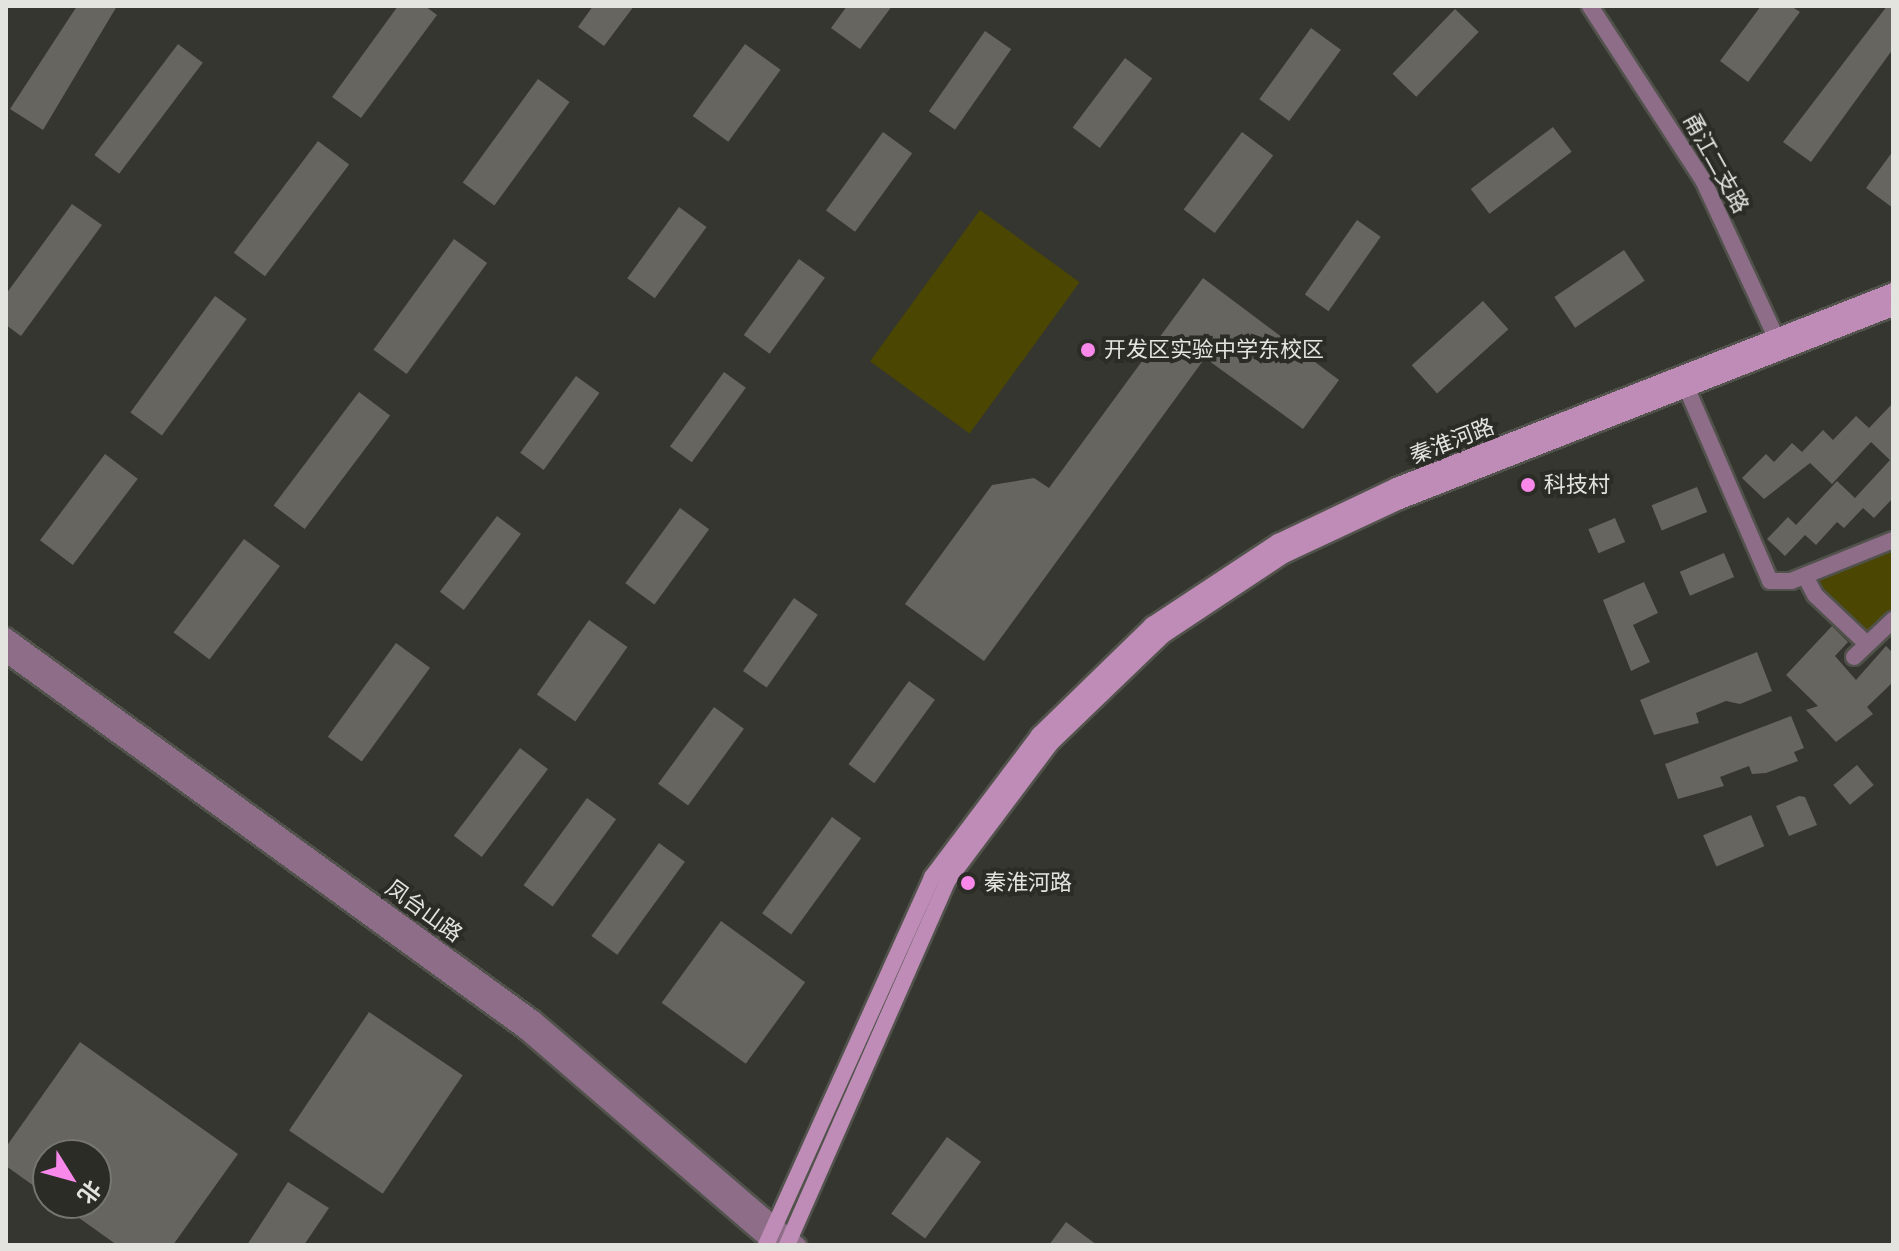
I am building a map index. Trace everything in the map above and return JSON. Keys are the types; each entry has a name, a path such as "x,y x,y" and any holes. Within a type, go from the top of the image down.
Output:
{"main road":[{"name":"秦淮河路","path":"792,1243 948,880 1051,743 1162,636 1284,555 1400,501 1687,389 1893,291"},
{"name":"秦淮河路","path":"772,1240 932,877 1039,735 1152,625 1278,542 1396,486 1893,308"}],"street":[{"name":"甬江二支路","path":"1590,6 1703,180 1780,346"},
{"path":"1687,389 1764,574 1779,585 1893,540"},
{"path":"1805,576 1815,595 1866,643"},
{"path":"1854,657 1893,620"},
{"name":"凤台山路","path":"6,636 534,1019 772,1240"},
{"name":"凤台山路","path":"6,654 525,1031 772,1240 792,1243"}],"shaded area":[{"path":"980,210 1080,282 970,434 870,361"},
{"path":"1893,546 1893,613 1865,636 1819,591 1817,576"}],"building":[{"path":"77,6 117,6 43,130 10,109"},
{"path":"398,6 425,6 437,15 361,118 332,97"},
{"path":"593,6 634,6 604,46 578,27"},
{"path":"847,6 892,6 860,49 831,28"},
{"path":"1761,6 1791,6 1800,12 1748,82 1720,61"},
{"path":"1887,6 1893,6 1893,49 1811,162 1783,142"},
{"path":"1455,9 1479,32 1416,97 1392,74"},
{"path":"1311,28 1341,50 1289,121 1259,99"},
{"path":"985,31 1011,49 955,130 929,111"},
{"path":"178,44 203,63 119,174 94,155"},
{"path":"745,44 781,70 728,142 693,116"},
{"path":"1125,58 1152,78 1100,148 1073,127"},
{"path":"538,79 570,102 494,205 463,183"},
{"path":"1553,127 1572,152 1489,214 1471,189"},
{"path":"883,132 912,153 855,232 826,210"},
{"path":"1242,132 1273,155 1215,233 1184,209"},
{"path":"318,141 349,164 265,276 234,253"},
{"path":"1893,151 1893,208 1866,188"},
{"path":"72,204 102,225 21,336 6,325 6,294"},
{"path":"679,207 707,227 655,298 627,278"},
{"path":"1357,220 1381,237 1329,311 1305,295"},
{"path":"454,239 487,263 407,374 373,350"},
{"path":"1624,250 1645,281 1575,328 1554,297"},
{"path":"799,259 825,278 770,354 744,335"},
{"path":"1203,278 1339,380 1303,429 1205,358 984,661 905,604 992,485 1034,478 1049,488"},
{"path":"215,296 247,319 162,435 130,412"},
{"path":"1483,301 1508,329 1437,393 1412,365"},
{"path":"724,372 746,388 692,462 670,446"},
{"path":"576,376 599,393 544,470 520,453"},
{"path":"359,392 390,415 305,529 274,505"},
{"path":"1893,403 1893,498 1874,518 1863,508 1844,528 1837,522 1816,545 1805,535 1785,556 1767,539 1788,517 1796,525 1837,481 1855,498 1890,460 1871,442 1832,484 1810,463 1764,499 1742,478 1766,454 1774,462 1792,443 1802,452 1823,430 1833,440 1856,416 1869,428"},
{"path":"105,454 138,479 73,565 40,540"},
{"path":"1697,487 1707,512 1662,530 1652,505"},
{"path":"680,508 709,529 654,604 625,583"},
{"path":"497,516 521,534 464,610 440,592"},
{"path":"1615,518 1625,542 1598,553 1588,529"},
{"path":"244,539 280,566 210,660 174,632"},
{"path":"1724,553 1734,577 1690,596 1680,572"},
{"path":"1644,582 1658,613 1633,625 1650,662 1631,671 1603,600"},
{"path":"794,598 818,615 767,688 743,671"},
{"path":"589,620 628,647 575,722 537,695"},
{"path":"1832,626 1848,642 1835,656 1856,680 1886,646 1893,653 1893,682 1867,707 1873,714 1836,742 1806,710 1818,706 1786,675"},
{"path":"396,643 430,668 362,762 328,737"},
{"path":"1757,652 1772,691 1740,704 1726,701 1696,713 1699,723 1654,735 1640,700"},
{"path":"909,681 935,700 874,783 848,764"},
{"path":"714,707 744,729 688,806 658,784"},
{"path":"1791,716 1804,748 1794,752 1798,761 1766,773 1752,774 1749,766 1720,777 1724,786 1678,799 1665,764"},
{"path":"520,748 548,769 482,857 454,836"},
{"path":"1857,765 1874,785 1850,805 1833,785"},
{"path":"1799,796 1805,797 1817,825 1789,836 1776,806"},
{"path":"587,798 616,819 553,907 524,885"},
{"path":"1751,815 1764,846 1716,867 1703,835"},
{"path":"832,817 861,838 791,934 762,913"},
{"path":"659,843 685,862 617,955 591,936"},
{"path":"721,921 805,982 746,1064 662,1003"},
{"path":"369,1012 463,1075 383,1194 289,1131"},
{"path":"80,1042 238,1154 173,1245 117,1245 80,1219 112,1219 112,1139 32,1139 32,1185 6,1166 6,1147"},
{"path":"947,1137 981,1162 925,1239 891,1214"},
{"path":"288,1182 329,1208 304,1245 247,1245"},
{"path":"1066,1222 1097,1245 1049,1245"}],"place":[{"name":"开发区实验中学东校区","path":"1088,350"},
{"name":"科技村","path":"1528,485"},
{"name":"秦淮河路","path":"968,883"}]}
